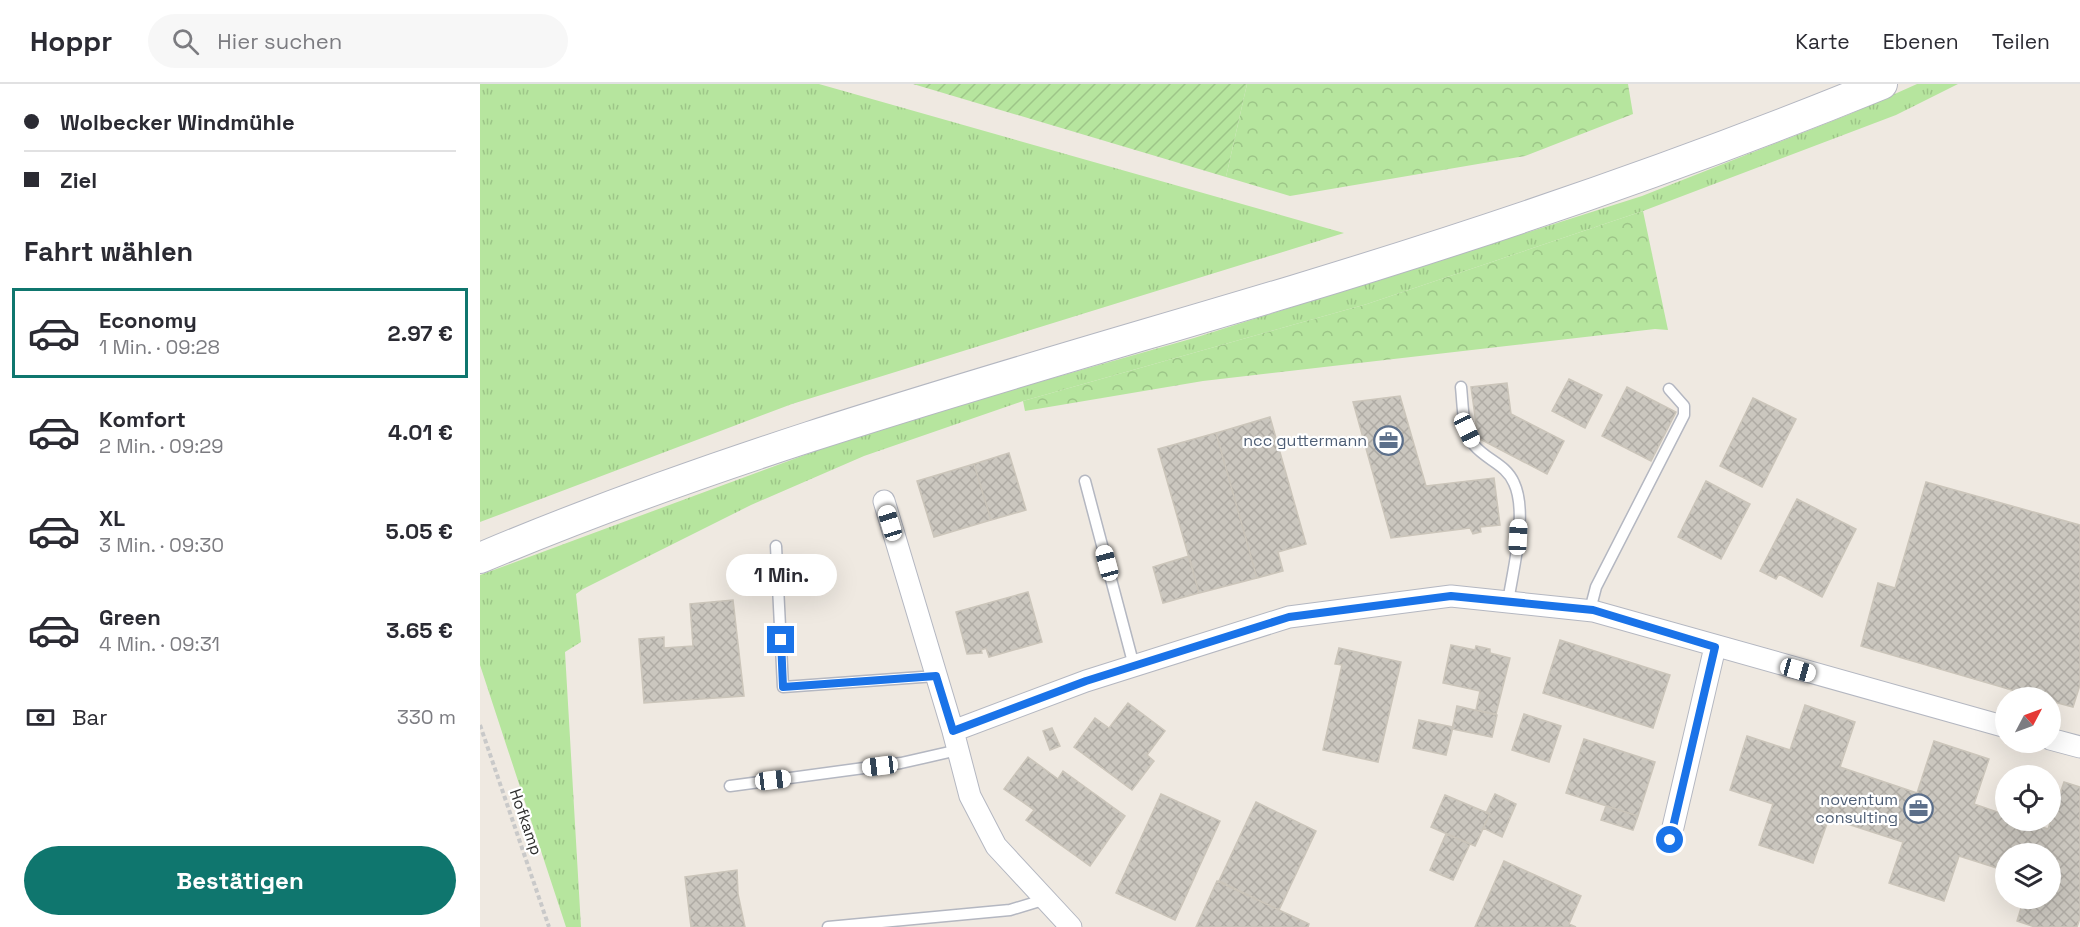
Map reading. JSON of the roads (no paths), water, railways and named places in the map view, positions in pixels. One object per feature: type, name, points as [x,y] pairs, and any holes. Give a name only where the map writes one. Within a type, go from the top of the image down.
[{"type":"main road","points":[[480,558],[736,460],[1015,372],[1293,291],[1620,186],[1743,141],[1882,84]]},
{"type":"street","points":[[884,501],[970,796],[996,846],[1043,900],[1071,927]]},
{"type":"street","points":[[955,741],[1134,666],[1289,617],[1451,596],[1590,610],[1995,724]]},
{"type":"street","points":[[1670,840],[1715,647]]},
{"type":"street","points":[[2061,742],[2080,747]]},
{"type":"lane","points":[[1461,387],[1467,430],[1474,445],[1504,468],[1514,482],[1520,502],[1518,537],[1508,602]]},
{"type":"lane","points":[[1590,610],[1596,587],[1684,414],[1684,406],[1669,389]]},
{"type":"lane","points":[[1085,481],[1134,666]]},
{"type":"lane","points":[[776,546],[783,687],[936,676]]},
{"type":"lane","points":[[730,786],[901,763],[955,741]]},
{"type":"lane","points":[[828,927],[1010,909],[1043,900]]},
{"type":"place","name":"ncc guttermann","points":[[1388,440]]},
{"type":"place","name":"noventum consulting","points":[[1919,808]]}]
